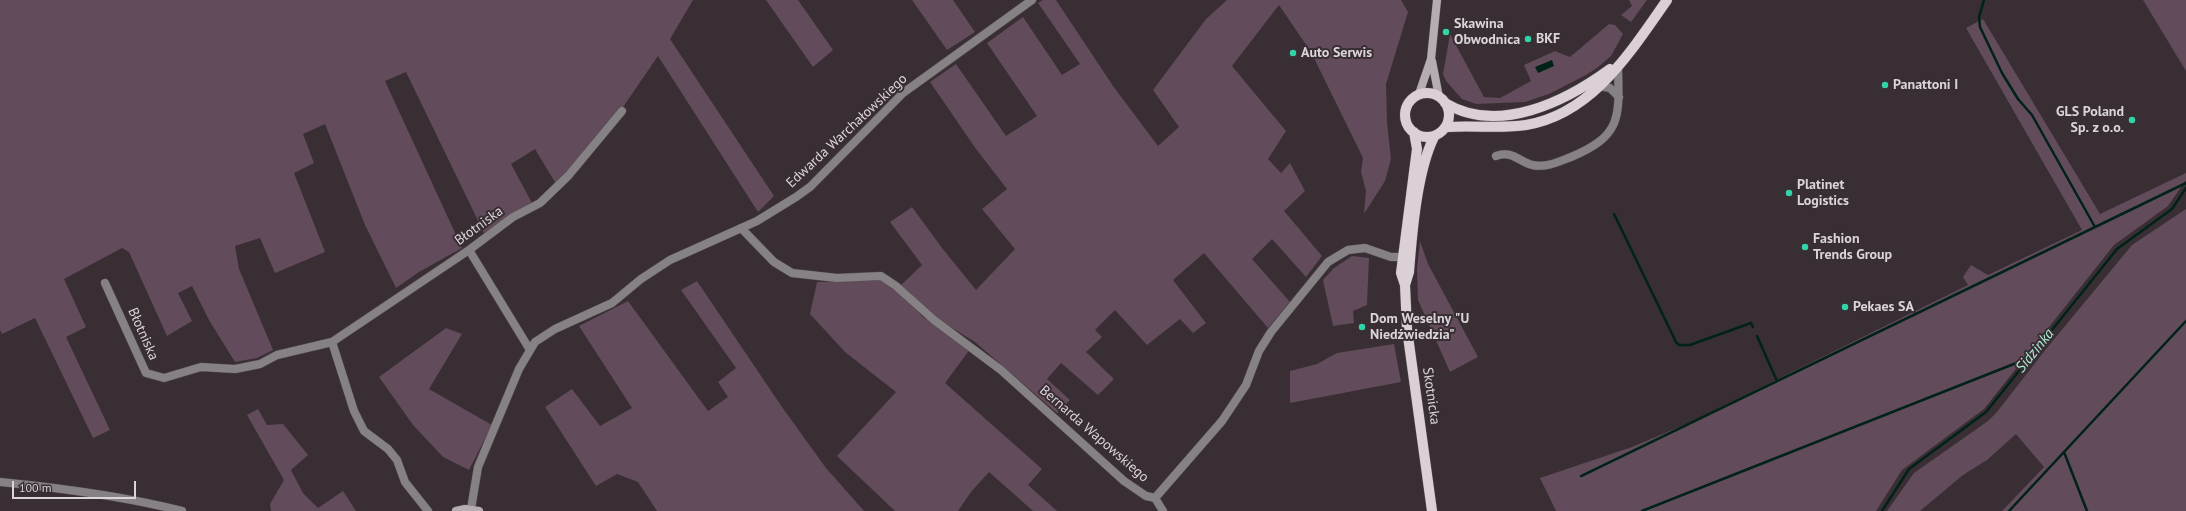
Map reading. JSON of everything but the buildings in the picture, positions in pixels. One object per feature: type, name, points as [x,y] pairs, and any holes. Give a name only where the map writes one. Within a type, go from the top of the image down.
[{"type":"main road","points":[[1419,94],[1431,59],[1437,0]]},
{"type":"main road","points":[[1619,63],[1572,94],[1541,108],[1522,113],[1489,115],[1465,112],[1429,93],[1419,94],[1411,99],[1405,110],[1407,122],[1414,132],[1423,136],[1434,137],[1447,127],[1511,126],[1544,120],[1578,105],[1599,86],[1619,63],[1667,0]]},
{"type":"main road","points":[[1431,59],[1442,100],[1449,112],[1447,127]]},
{"type":"main road","name":"Skotnicka","points":[[1414,132],[1417,149],[1410,198],[1406,257],[1409,272],[1405,285],[1407,329],[1432,511]]},
{"type":"main road","name":"Skotnicka","points":[[1406,257],[1428,148],[1434,137]]},
{"type":"main road","points":[[456,511],[475,510]]},
{"type":"street","name":"Edwarda Warchałowskiego","points":[[475,510],[478,467],[519,369],[535,342],[555,329],[612,303],[641,279],[670,260],[741,228],[774,211],[805,190],[903,93],[1032,0]]},
{"type":"street","points":[[1496,156],[1503,153],[1513,155],[1533,165],[1548,166],[1594,147],[1608,134],[1617,118],[1619,63]]},
{"type":"street","points":[[1599,86],[1610,88],[1619,96]]},
{"type":"street","name":"Błotniska","points":[[105,283],[146,373],[164,378],[201,367],[235,369],[260,364],[277,355],[332,342],[469,250],[513,217],[540,202],[554,190],[622,111]]},
{"type":"street","name":"Bernarda Wapowskiego","points":[[741,228],[774,262],[792,273],[837,278],[881,276],[896,286],[934,320],[1001,370],[1124,481],[1146,496],[1155,498],[1222,422],[1246,385],[1259,351],[1271,332],[1328,262],[1348,250],[1365,248],[1390,257],[1406,257]]},
{"type":"street","points":[[469,250],[530,350]]},
{"type":"street","points":[[332,342],[354,411],[364,431],[388,449],[397,460],[405,482],[428,511]]},
{"type":"street","points":[[0,482],[142,500],[182,511]]},
{"type":"street","points":[[1155,498],[1164,511]]},
{"type":"shaded area","points":[[0,0],[693,0],[670,39],[774,196],[758,212],[658,56],[621,110],[556,184],[535,149],[511,164],[532,203],[484,233],[406,72],[385,81],[462,248],[419,272],[396,288],[365,225],[325,124],[303,134],[314,163],[294,173],[325,252],[275,273],[260,238],[235,246],[239,269],[273,350],[257,358],[235,362],[209,320],[192,286],[178,293],[192,321],[167,336],[129,252],[122,248],[64,279],[86,327],[66,337],[110,430],[93,438],[35,318],[2,334],[0,330]]},
{"type":"shaded area","points":[[766,0],[798,0],[833,50],[813,67]]},
{"type":"shaded area","points":[[912,0],[953,0],[975,32],[947,50]]},
{"type":"shaded area","points":[[1043,0],[1056,0],[1113,86],[1158,146],[1179,127],[1153,90],[1206,19],[1227,0],[1401,0],[1408,12],[1386,84],[1387,122],[1391,159],[1385,181],[1364,214],[1366,191],[1361,172],[1363,158],[1311,52],[1279,5],[1232,66],[1286,131],[1268,159],[1281,173],[1290,163],[1305,191],[1284,211],[1322,256],[1306,277],[1272,239],[1252,259],[1290,302],[1268,328],[1204,253],[1173,280],[1206,323],[1193,333],[1180,319],[1147,345],[1115,310],[1095,330],[1102,337],[1086,352],[1114,379],[1098,395],[1061,363],[1047,379],[1070,400],[1057,413],[975,342],[936,318],[901,285],[922,265],[890,222],[912,207],[942,248],[976,290],[1015,249],[982,209],[1007,189],[976,149],[930,82],[956,64],[1006,136],[1037,116],[987,43],[1023,17],[1062,75],[1080,64],[1038,3]]},
{"type":"shaded area","points":[[1629,0],[1647,0],[1631,22],[1621,15],[1632,6]]},
{"type":"shaded area","points":[[2143,0],[2186,0],[2186,71]]},
{"type":"shaded area","points":[[1983,19],[2100,214],[2186,173],[2186,180],[2168,206],[2114,245],[1984,409],[1902,470],[1876,511],[1556,511],[1540,478],[1632,447],[1691,422],[1968,285],[1963,277],[1971,265],[1988,275],[2082,230],[1966,28]]},
{"type":"shaded area","points":[[1609,24],[1615,25],[1623,34],[1611,56],[1586,75],[1549,94],[1525,102],[1476,104],[1462,99],[1446,81],[1443,74],[1450,34],[1484,97],[1500,98],[1531,81],[1524,65],[1555,51],[1570,57]]},
{"type":"shaded area","points":[[1552,60],[1554,66],[1538,73],[1535,67]]},
{"type":"shaded area","points":[[2186,209],[2186,511],[2002,511],[2044,467],[2016,434],[1987,460],[1963,475],[1920,511],[1887,511],[1914,473],[1988,421],[1997,412],[2046,349],[2132,245]]},
{"type":"shaded area","points":[[1420,241],[1428,264],[1478,357],[1450,372],[1418,300],[1417,269]]},
{"type":"shaded area","points":[[1352,256],[1369,258],[1367,305],[1353,311],[1354,323],[1333,326],[1323,280],[1334,268]]},
{"type":"shaded area","points":[[882,280],[896,289],[923,317],[971,348],[945,383],[1042,469],[1028,485],[1057,511],[1033,511],[989,472],[971,492],[958,511],[895,511],[837,456],[896,392],[845,352],[810,314],[817,282]]},
{"type":"shaded area","points":[[697,281],[782,407],[826,468],[864,511],[657,511],[638,482],[617,474],[596,486],[545,407],[572,389],[600,426],[632,408],[579,326],[628,301],[708,411],[728,397],[718,382],[736,368],[681,290]]},
{"type":"shaded area","points":[[446,328],[462,334],[429,389],[492,425],[469,470],[443,457],[413,425],[379,377]]},
{"type":"shaded area","points":[[1394,344],[1401,382],[1290,403],[1290,371],[1317,364],[1337,353]]},
{"type":"shaded area","points":[[258,409],[267,425],[283,424],[308,455],[291,470],[303,493],[318,508],[343,491],[356,511],[271,511],[270,504],[284,480],[247,415]]},
{"type":"waterway","points":[[1984,0],[1979,17],[1980,27],[2002,73],[2018,99],[2032,115],[2095,227]]},
{"type":"waterway","points":[[1581,476],[2186,183]]},
{"type":"waterway","name":"Sidzinka","points":[[1882,511],[1909,469],[1986,412],[2117,249],[2172,209],[2186,188]]},
{"type":"waterway","points":[[1614,214],[1676,342],[1679,345],[1690,345],[1751,323],[1753,327]]},
{"type":"waterway","points":[[2009,511],[2186,321]]},
{"type":"waterway","points":[[1757,336],[1777,381]]},
{"type":"waterway","points":[[1642,511],[2029,358]]},
{"type":"waterway","points":[[2064,452],[2087,511]]},
{"type":"place","name":"Skawina Obwodnica","points":[[1446,32]]},
{"type":"place","name":"BKF","points":[[1528,39]]},
{"type":"place","name":"Auto Serwis","points":[[1293,53]]},
{"type":"place","name":"Panattoni I","points":[[1885,85]]},
{"type":"place","name":"GLS Poland Sp. z o.o.","points":[[2132,120]]},
{"type":"place","name":"Platinet Logistics","points":[[1789,193]]},
{"type":"place","name":"Fashion Trends Group","points":[[1805,247]]},
{"type":"place","name":"Pekaes SA","points":[[1845,307]]},
{"type":"place","name":"Dom Weselny \"U Niedźwiedzia\"","points":[[1362,327]]}]
